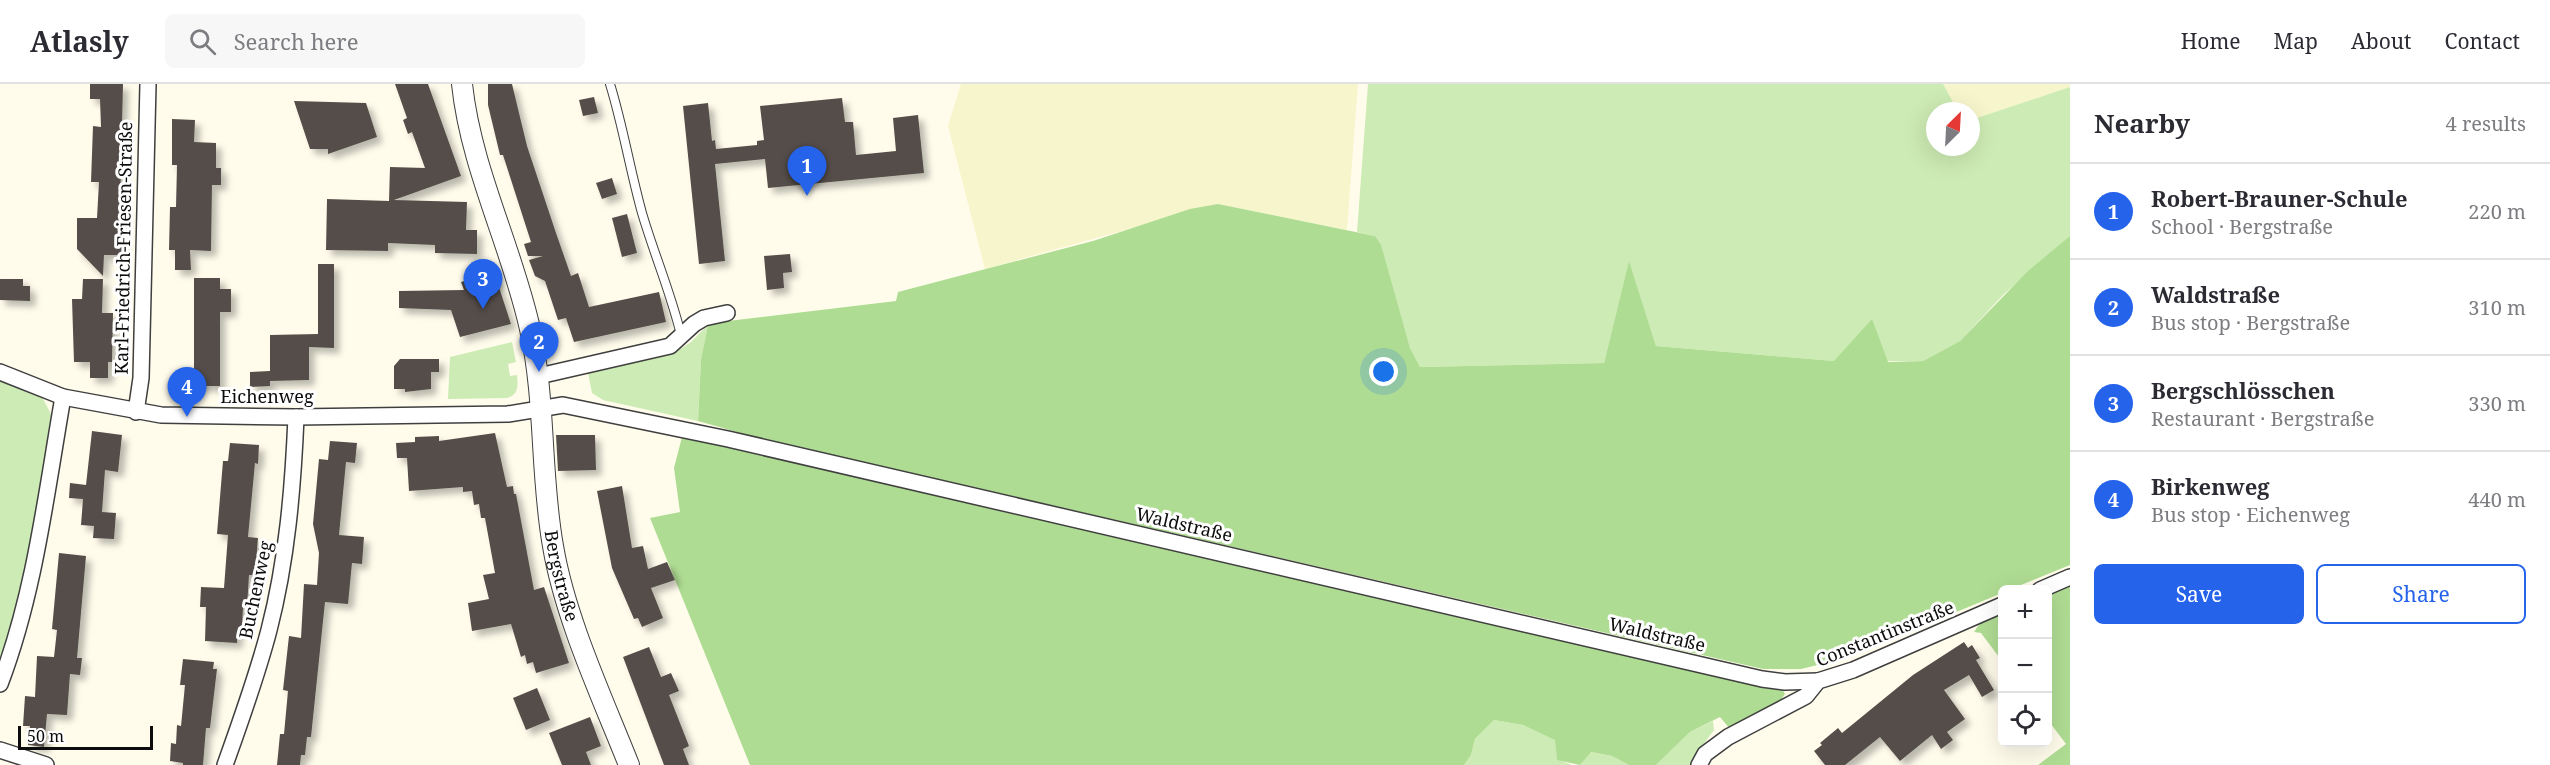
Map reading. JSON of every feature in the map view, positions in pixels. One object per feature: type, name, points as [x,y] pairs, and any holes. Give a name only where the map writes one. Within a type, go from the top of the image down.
[{"type":"street","name":"Karl-Friedrich-Friesen-Straße","points":[[136,412],[141,378],[148,84]]},
{"type":"street","name":"Bergstraße","points":[[462,84],[471,137],[516,276],[539,376],[546,502],[553,549],[584,650],[629,765]]},
{"type":"street","points":[[539,376],[670,346],[704,318],[728,313]]},
{"type":"street","name":"Eichenweg","points":[[0,372],[63,397],[136,412],[186,417],[508,414],[541,407]]},
{"type":"street","points":[[0,684],[21,623],[31,582],[63,397]]},
{"type":"street","name":"Waldstraße","points":[[541,407],[563,405],[728,439],[1762,680],[1818,681]]},
{"type":"street","name":"Buchenweg","points":[[225,765],[269,631],[280,579],[290,512],[296,417]]},
{"type":"street","points":[[2052,585],[2070,577]]},
{"type":"street","name":"Constantinstraße","points":[[1699,765],[1705,754],[1728,737],[1806,696],[1818,681],[1853,670],[1998,607]]},
{"type":"street","points":[[0,750],[46,765]]},
{"type":"lane","points":[[610,84],[642,210],[658,266],[671,294],[681,335]]},
{"type":"green space","points":[[961,84],[1358,84],[1347,230],[1218,204],[985,269],[948,126]]},
{"type":"green space","points":[[1368,84],[1943,84],[1953,102],[1926,102],[1926,156],[1980,156],[1980,117],[2070,87],[2070,236],[2003,295],[1960,341],[1923,361],[1834,361],[1656,346],[1629,262],[1604,363],[1420,367],[1410,348],[1375,236],[1357,232]]},
{"type":"green space","points":[[1943,84],[2070,84],[2070,87],[1980,117],[1980,102],[1953,102]]},
{"type":"green space","points":[[1218,204],[1375,236],[1381,245],[1410,348],[1420,367],[1604,363],[1629,261],[1656,346],[1834,361],[1872,319],[1888,362],[1923,361],[1960,341],[2028,271],[2070,236],[2070,565],[2021,585],[1998,585],[1998,595],[1846,658],[1801,669],[1763,669],[755,437],[698,421],[701,359],[708,325],[711,323],[896,301],[898,292],[1093,241],[1190,209]]},
{"type":"green space","points":[[708,325],[701,359],[698,421],[603,400],[592,393],[588,373],[675,353],[691,342]]},
{"type":"green space","points":[[512,342],[516,362],[508,364],[510,376],[517,375],[514,394],[507,398],[448,399],[450,357]]},
{"type":"green space","points":[[0,380],[42,397],[51,414],[30,541],[0,666]]},
{"type":"green space","points":[[682,437],[1721,678],[1782,689],[1785,694],[1777,705],[1730,729],[1720,717],[1690,732],[1656,765],[1629,765],[1612,756],[1591,752],[1580,765],[1557,760],[1555,740],[1523,725],[1494,720],[1475,739],[1471,755],[1464,765],[750,765],[650,518],[680,512],[674,468]]},
{"type":"green space","points":[[2070,585],[2070,765],[2038,765],[2066,744],[2052,725],[2052,593]]},
{"type":"green space","points":[[1998,616],[1998,656],[1981,633],[1974,632],[1980,623]]},
{"type":"green space","points":[[1494,720],[1523,725],[1556,740],[1557,759],[1572,765],[1464,765],[1471,755],[1475,739]]},
{"type":"green space","points":[[1713,721],[1714,730],[1700,749],[1693,765],[1656,765],[1690,732]]},
{"type":"green space","points":[[1590,752],[1612,756],[1629,765],[1580,765]]},
{"type":"building","points":[[90,84],[123,84],[120,207],[124,207],[123,255],[104,255],[103,276],[77,249],[77,218],[97,218],[99,182],[91,182],[93,126],[101,127],[100,99],[90,99]]},
{"type":"building","points":[[395,84],[428,84],[461,176],[394,200],[467,202],[466,230],[477,230],[477,254],[435,253],[435,245],[388,243],[388,251],[326,250],[327,199],[389,201],[390,167],[425,168],[412,132],[408,134],[403,120],[407,118]]},
{"type":"building","points":[[488,84],[512,84],[527,146],[556,233],[571,276],[578,273],[589,307],[659,292],[666,322],[574,342],[566,318],[558,320],[545,281],[535,276],[529,260],[543,256],[528,256],[524,244],[531,242],[503,155],[500,155],[488,105]]},
{"type":"building","points":[[594,97],[598,113],[583,116],[579,100]]},
{"type":"building","points":[[842,98],[845,122],[853,122],[856,155],[896,151],[893,118],[918,115],[924,173],[768,188],[765,159],[715,164],[725,261],[699,264],[683,106],[708,103],[712,141],[715,140],[716,149],[757,145],[757,141],[764,140],[760,106]]},
{"type":"building","points":[[294,101],[366,103],[377,137],[328,154],[328,149],[310,149]]},
{"type":"building","points":[[172,119],[195,120],[194,142],[216,143],[216,168],[221,168],[221,185],[212,185],[211,251],[190,250],[191,270],[175,270],[175,250],[169,250],[170,207],[176,207],[177,165],[172,165]]},
{"type":"building","points":[[612,178],[617,194],[602,199],[596,183]]},
{"type":"building","points":[[627,214],[637,253],[622,257],[612,218]]},
{"type":"building","points":[[790,254],[792,272],[783,273],[784,288],[767,290],[764,256]]},
{"type":"building","points":[[318,264],[334,264],[334,348],[309,347],[309,380],[270,381],[270,335],[318,334]]},
{"type":"building","points":[[494,272],[511,324],[460,337],[451,310],[399,308],[399,291],[464,290],[461,282]]},
{"type":"building","points":[[194,278],[220,278],[220,289],[231,289],[231,312],[220,312],[220,386],[194,386]]},
{"type":"building","points":[[0,279],[23,279],[23,286],[30,286],[30,301],[0,300]]},
{"type":"building","points":[[83,279],[103,279],[102,313],[113,313],[112,362],[108,362],[108,378],[90,378],[90,362],[74,362],[72,299],[82,299]]},
{"type":"building","points":[[400,359],[439,359],[439,372],[431,372],[431,389],[405,392],[405,389],[394,389],[394,366]]},
{"type":"building","points":[[270,371],[270,386],[250,387],[250,372]]},
{"type":"building","points":[[92,431],[122,435],[118,472],[105,470],[102,512],[116,513],[114,539],[93,538],[94,526],[81,525],[83,499],[69,498],[70,483],[86,485]]},
{"type":"building","points":[[495,433],[507,487],[513,486],[514,494],[516,494],[534,590],[544,587],[569,663],[536,673],[533,662],[527,664],[525,655],[521,657],[511,624],[472,631],[468,603],[489,599],[483,575],[495,573],[485,518],[481,518],[479,504],[474,505],[472,491],[463,492],[463,487],[409,491],[407,458],[397,458],[396,443],[415,442],[415,437],[439,436],[439,441]]},
{"type":"building","points":[[556,435],[595,435],[596,470],[558,471]]},
{"type":"building","points":[[330,441],[357,443],[355,463],[346,462],[339,535],[364,537],[362,564],[352,563],[348,604],[325,602],[311,737],[307,737],[305,755],[301,755],[300,765],[277,765],[280,734],[284,734],[288,691],[283,690],[289,636],[301,638],[304,584],[317,585],[319,553],[313,524],[319,459],[328,460]]},
{"type":"building","points":[[230,443],[259,445],[258,464],[255,463],[248,537],[258,538],[255,575],[249,575],[247,608],[243,607],[242,627],[238,627],[237,643],[205,641],[206,607],[200,607],[201,587],[224,588],[228,535],[217,534],[223,461],[228,461]]},
{"type":"building","points":[[622,486],[632,548],[643,546],[648,569],[667,562],[675,580],[651,588],[663,618],[642,627],[638,618],[634,619],[612,568],[597,491]]},
{"type":"building","points":[[59,553],[86,556],[77,658],[82,658],[80,675],[70,674],[67,715],[47,714],[44,747],[28,745],[30,726],[23,726],[25,696],[35,697],[37,656],[54,657],[57,630],[52,629]]},
{"type":"building","points":[[1964,642],[1968,648],[1972,645],[1980,658],[1976,660],[1994,690],[1982,697],[1969,675],[1944,690],[1965,719],[1947,732],[1953,740],[1941,749],[1932,735],[1900,761],[1880,737],[1845,765],[1825,765],[1814,751],[1822,745],[1820,743],[1838,728],[1842,733],[1913,675]]},
{"type":"building","points":[[649,647],[661,677],[671,673],[679,691],[669,695],[689,746],[683,749],[689,765],[664,765],[623,657]]},
{"type":"building","points":[[183,659],[214,662],[213,669],[217,669],[210,728],[206,728],[203,765],[183,765],[183,763],[170,761],[171,743],[176,744],[177,725],[181,726],[185,685],[180,685]]},
{"type":"building","points":[[537,688],[550,720],[526,730],[513,698]]},
{"type":"building","points":[[590,717],[601,746],[586,752],[591,765],[562,765],[549,733]]},
{"type":"place","name":"Robert-Brauner-Schule","points":[[807,196]]},
{"type":"place","name":"Bergschlösschen","points":[[483,309]]},
{"type":"place","name":"Waldstraße","points":[[539,372]]},
{"type":"place","name":"Birkenweg","points":[[187,417]]}]
